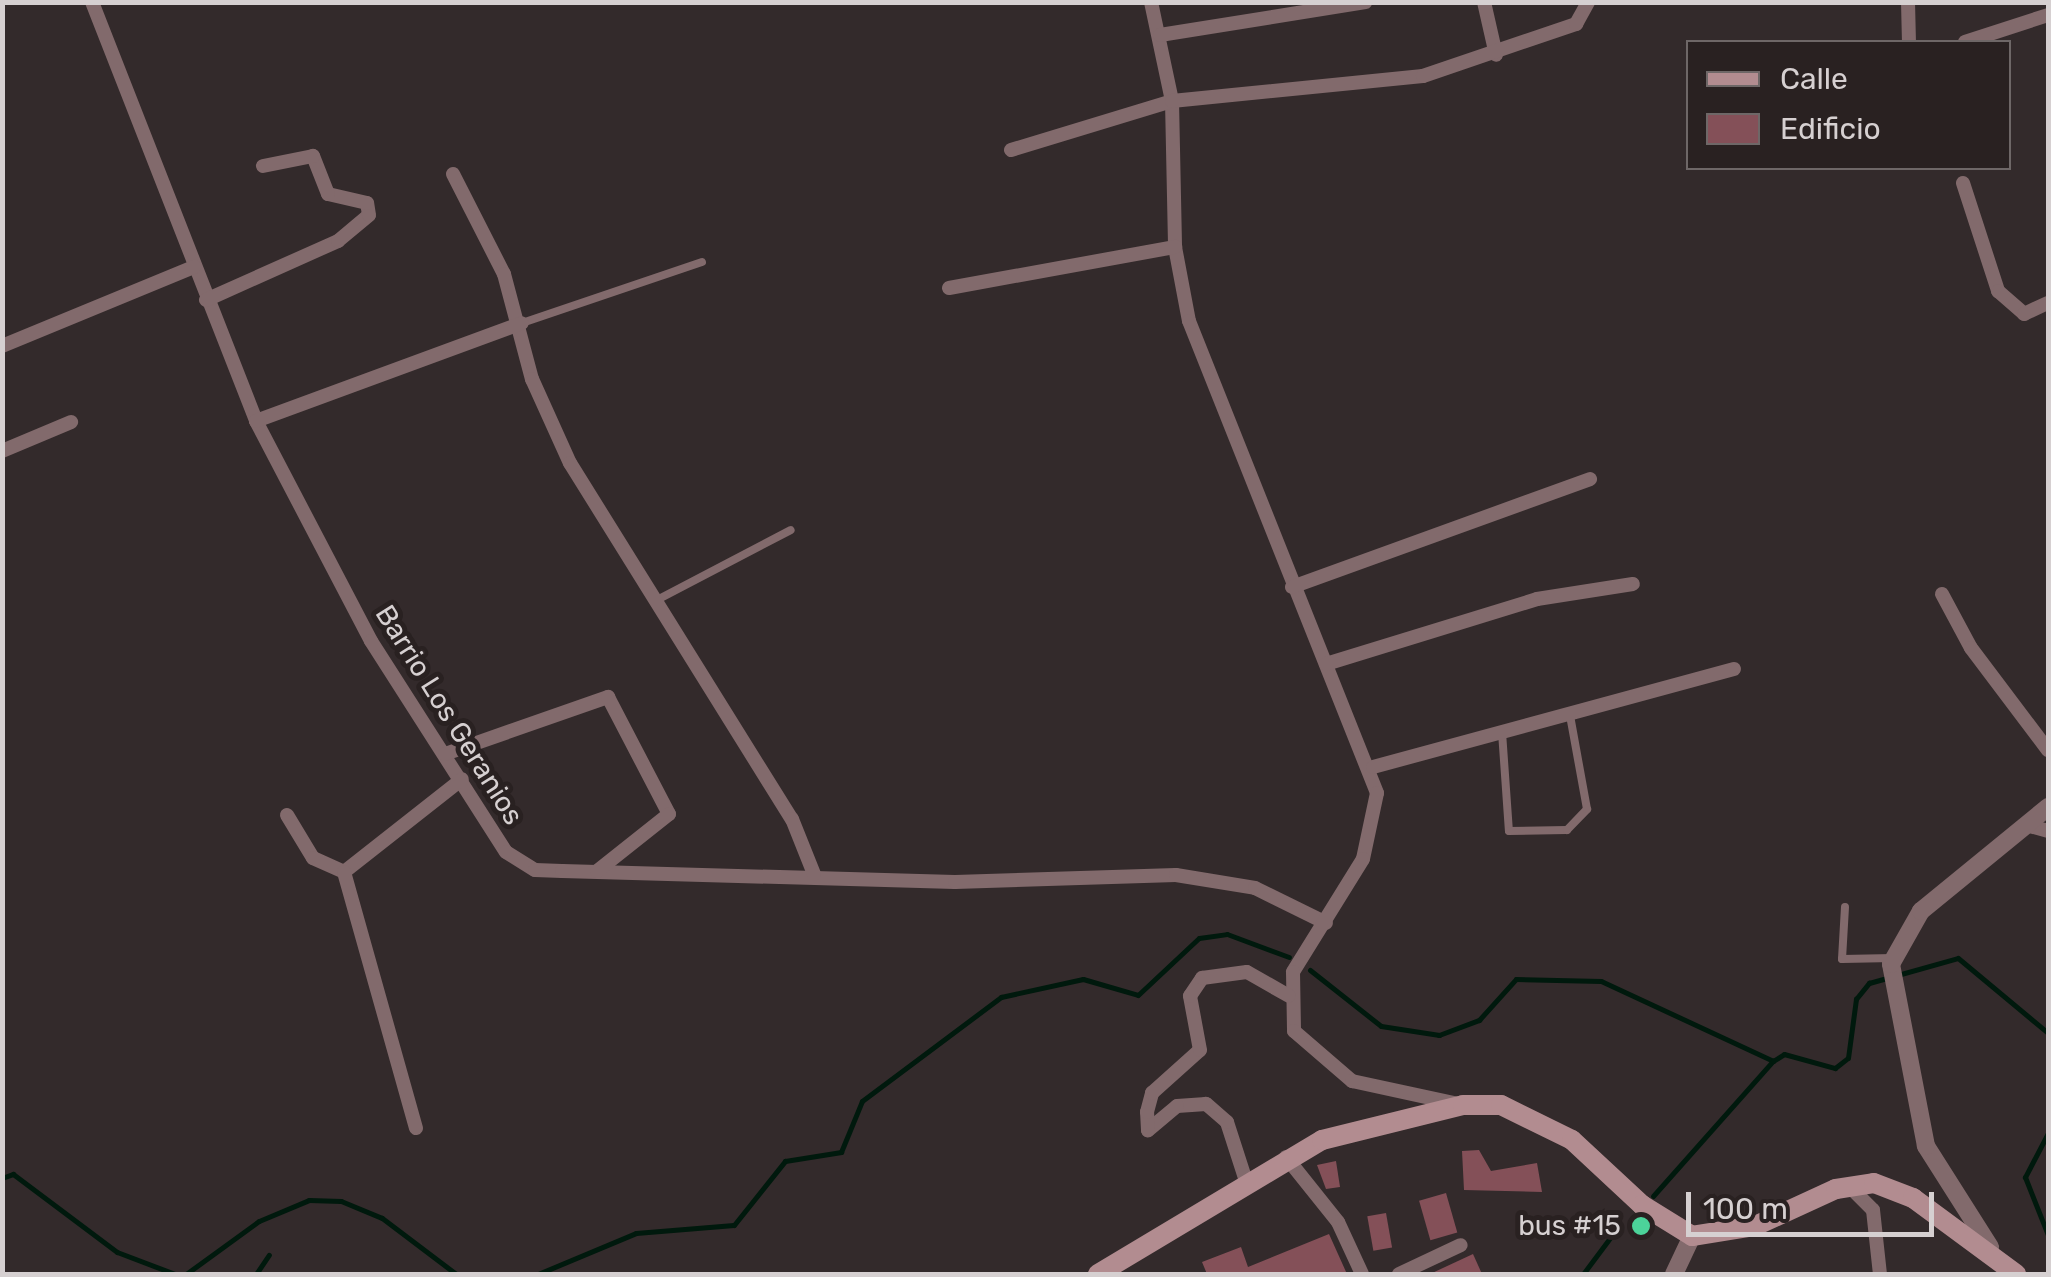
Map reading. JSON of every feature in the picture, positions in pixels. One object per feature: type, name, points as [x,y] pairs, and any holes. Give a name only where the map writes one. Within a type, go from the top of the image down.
[{"type":"main road","points":[[1098,1274],[1286,1157],[1344,1132],[1463,1105],[1501,1104],[1538,1119],[1692,1236],[1755,1226],[1848,1185],[1902,1193],[1990,1247],[2016,1274]]},
{"type":"street","name":"Barrio Los Geranios","points":[[92,2],[256,422],[370,641],[523,864],[596,871],[814,874],[955,882],[1176,875],[1255,888],[1326,924]]},
{"type":"street","points":[[1151,2],[1172,101],[1175,247],[1234,450],[1373,767],[1371,838],[1326,924],[1302,952],[1289,996],[1302,1046],[1333,1072],[1463,1105]]},
{"type":"street","points":[[1160,35],[1365,2]]},
{"type":"street","points":[[1484,2],[1496,55]]},
{"type":"street","points":[[1011,150],[1172,101],[1423,76],[1496,55],[1576,24],[1588,2]]},
{"type":"street","points":[[1908,2],[1909,40]]},
{"type":"street","points":[[1971,40],[2048,15]]},
{"type":"street","points":[[206,300],[338,241],[369,216],[367,203],[328,194],[312,156],[263,166]]},
{"type":"street","points":[[453,174],[522,323],[532,379],[570,463],[792,818],[814,874]]},
{"type":"street","points":[[1963,183],[1998,292],[2024,314],[2048,304]]},
{"type":"street","points":[[948,288],[1175,247]]},
{"type":"street","points":[[2,346],[194,267]]},
{"type":"street","points":[[256,422],[522,323]]},
{"type":"street","points":[[2,451],[71,422]]},
{"type":"street","points":[[1292,587],[1590,479]]},
{"type":"street","points":[[1326,664],[1537,600],[1633,584]]},
{"type":"street","points":[[1942,594],[1970,648],[2048,750]]},
{"type":"street","points":[[1373,767],[1734,669]]},
{"type":"street","points":[[445,754],[608,697],[670,814],[596,871]]},
{"type":"street","points":[[344,872],[462,779]]},
{"type":"street","points":[[1990,1247],[1926,1146],[1896,1000],[1892,961],[1921,911],[2048,807]]},
{"type":"street","points":[[286,816],[313,858],[344,872],[416,1128]]},
{"type":"street","points":[[2026,825],[2048,831]]},
{"type":"street","points":[[1246,1181],[1228,1122],[1206,1104],[1177,1106],[1148,1130],[1147,1112],[1152,1094],[1200,1050],[1190,996],[1202,978],[1248,972],[1289,996]]},
{"type":"street","points":[[1286,1157],[1338,1222],[1362,1274]]},
{"type":"street","points":[[1848,1185],[1873,1210],[1880,1274]]},
{"type":"street","points":[[1674,1274],[1692,1236]]},
{"type":"street","points":[[1399,1274],[1460,1245]]},
{"type":"lane","points":[[522,323],[702,262]]},
{"type":"lane","points":[[655,600],[792,530]]},
{"type":"lane","points":[[1502,732],[1508,831],[1567,830],[1587,809],[1570,715]]},
{"type":"lane","points":[[1845,907],[1842,959],[1892,961]]},
{"type":"building","points":[[1479,1150],[1491,1171],[1537,1163],[1542,1192],[1464,1190],[1462,1151]]},
{"type":"building","points":[[1336,1161],[1340,1187],[1326,1189],[1317,1165]]},
{"type":"building","points":[[1446,1193],[1457,1232],[1430,1240],[1419,1201]]},
{"type":"building","points":[[1386,1213],[1392,1247],[1373,1251],[1367,1216]]},
{"type":"building","points":[[1329,1234],[1347,1274],[1207,1274],[1202,1262],[1241,1247],[1248,1267]]},
{"type":"building","points":[[1473,1254],[1482,1274],[1430,1274]]},
{"type":"waterway","points":[[538,1274],[636,1233],[734,1225],[785,1161],[841,1152],[862,1101],[1001,997],[1083,979],[1138,995],[1199,938],[1227,934],[1289,957]]},
{"type":"waterway","points":[[1653,1196],[1773,1061],[1784,1054],[1835,1068],[1848,1058],[1856,999],[1869,983],[1958,958],[2048,1033]]},
{"type":"waterway","points":[[1310,970],[1381,1026],[1439,1035],[1479,1020],[1516,979],[1601,981],[1773,1061]]},
{"type":"waterway","points":[[2048,1133],[2025,1177],[2048,1235]]},
{"type":"waterway","points":[[2,1178],[13,1174],[117,1252],[175,1274]]},
{"type":"waterway","points":[[186,1274],[259,1221],[309,1200],[341,1201],[382,1218],[456,1274]]},
{"type":"waterway","points":[[1583,1274],[1618,1227]]},
{"type":"waterway","points":[[256,1274],[269,1255]]},
{"type":"place","name":"bus #15","points":[[1641,1226]]}]
